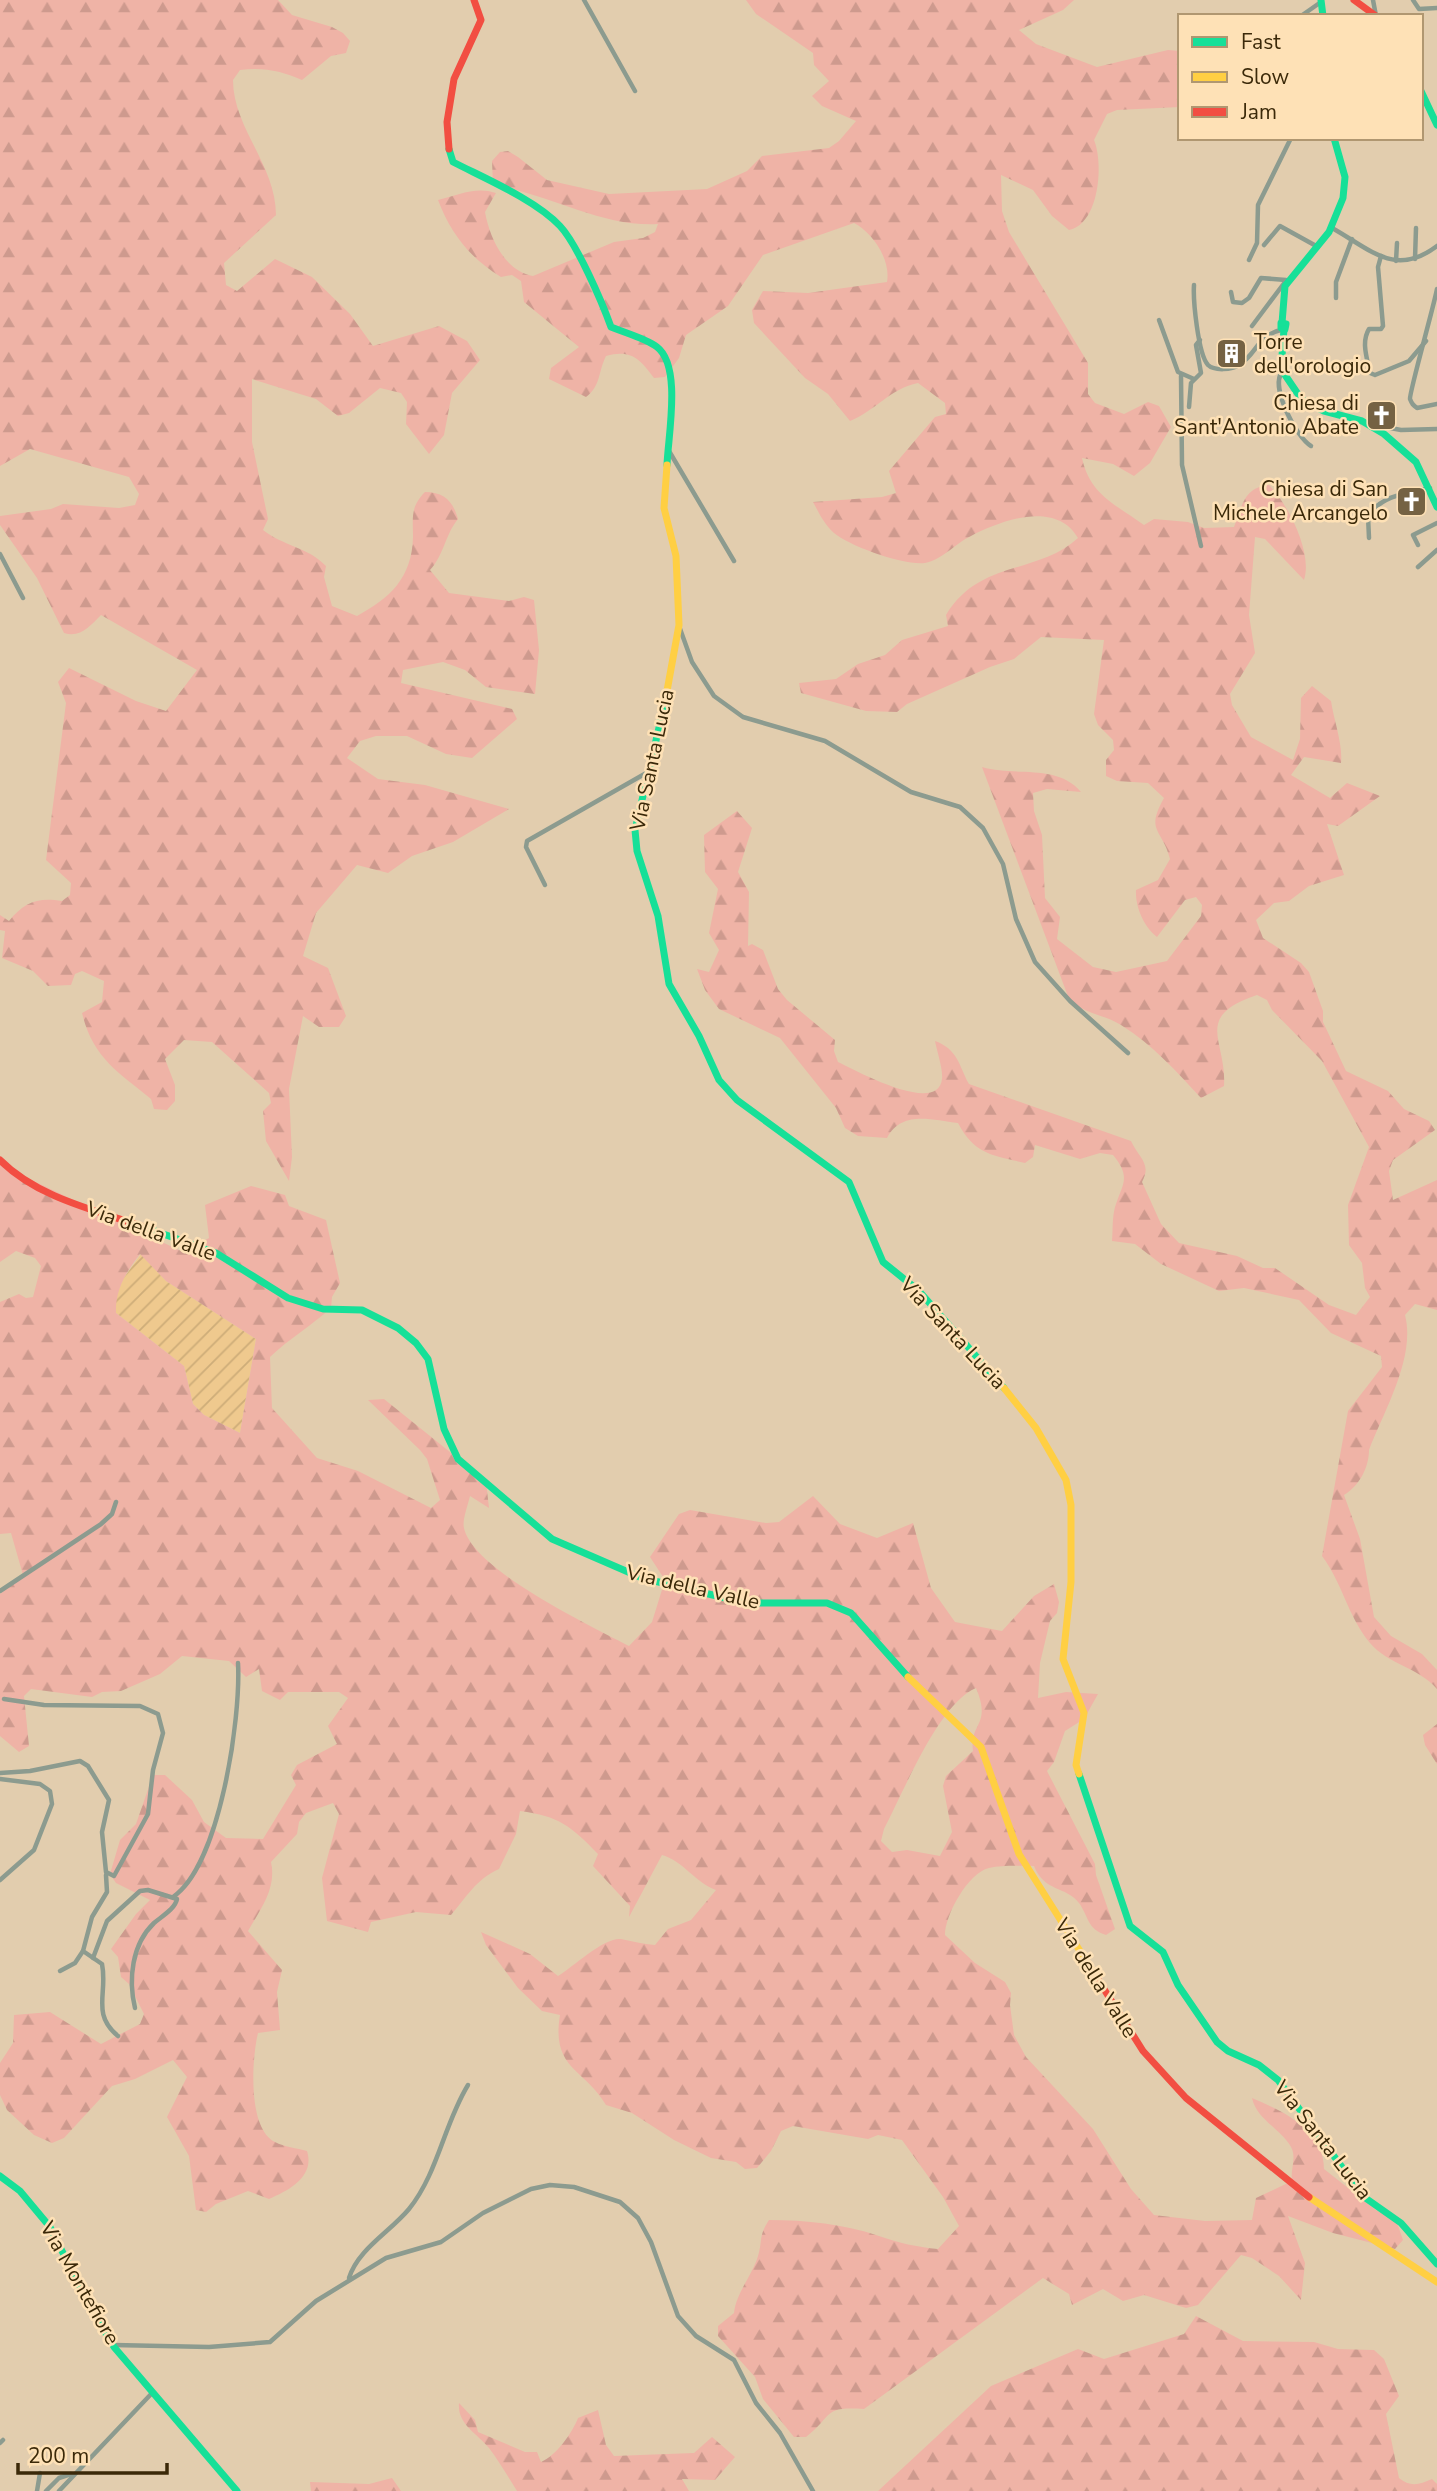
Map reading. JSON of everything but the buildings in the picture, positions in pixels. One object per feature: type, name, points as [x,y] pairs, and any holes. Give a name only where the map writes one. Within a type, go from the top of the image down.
[{"type":"street","name":"Via Santa Lucia","points":[[474,0],[481,13],[481,23],[460,61],[448,117],[453,160],[460,168],[518,196],[556,223],[569,239],[580,265],[600,298],[611,327],[645,341],[663,353],[673,379],[664,508],[677,556],[679,625],[649,771],[636,818],[637,851],[658,916],[669,984],[699,1036],[719,1080],[737,1100],[849,1182],[859,1200],[883,1262],[919,1291],[987,1367],[1033,1424],[1065,1476],[1070,1499],[1071,1535],[1070,1598],[1063,1659],[1084,1713],[1076,1765],[1130,1926],[1163,1952],[1180,1988],[1218,2043],[1263,2068],[1278,2080],[1364,2197],[1401,2223],[1437,2264]]},
{"type":"street","points":[[584,0],[635,91]]},
{"type":"street","points":[[1353,0],[1373,14]]},
{"type":"street","points":[[1413,0],[1419,9],[1437,8]]},
{"type":"street","points":[[1304,14],[1321,1]]},
{"type":"street","points":[[1423,95],[1437,125]]},
{"type":"street","points":[[1249,260],[1257,243],[1258,205],[1290,140]]},
{"type":"street","points":[[1252,326],[1332,228],[1345,186],[1334,140]]},
{"type":"street","points":[[1264,245],[1280,226],[1318,247]]},
{"type":"street","points":[[1332,228],[1381,256],[1396,261],[1415,259],[1437,246]]},
{"type":"street","points":[[1415,259],[1416,228]]},
{"type":"street","points":[[1336,298],[1336,282],[1352,239]]},
{"type":"street","points":[[1396,261],[1397,243]]},
{"type":"street","points":[[1381,256],[1378,267],[1383,326],[1381,329],[1367,331],[1365,347],[1370,373],[1376,375],[1409,361],[1426,341]]},
{"type":"street","points":[[1231,292],[1232,301],[1242,303],[1249,298],[1261,278],[1287,281]]},
{"type":"street","points":[[1287,281],[1283,292],[1280,354],[1282,372],[1302,400],[1368,424],[1398,429],[1436,427]]},
{"type":"street","points":[[1194,285],[1200,340],[1209,366],[1225,369],[1239,365],[1259,340],[1283,328]]},
{"type":"street","points":[[1437,289],[1410,399],[1419,408],[1437,404]]},
{"type":"street","points":[[1159,320],[1176,370],[1181,376],[1194,379]]},
{"type":"street","points":[[1189,407],[1190,384],[1200,373],[1196,347],[1200,340]]},
{"type":"street","points":[[1282,372],[1278,379],[1281,400],[1303,439],[1311,446]]},
{"type":"street","points":[[1181,376],[1182,465],[1201,547]]},
{"type":"street","points":[[1368,424],[1392,440],[1416,463],[1437,506]]},
{"type":"street","points":[[1392,440],[1398,429]]},
{"type":"street","points":[[669,451],[734,561]]},
{"type":"street","points":[[1369,538],[1368,516],[1380,503],[1393,496],[1430,488]]},
{"type":"street","points":[[1418,545],[1411,536],[1437,523]]},
{"type":"street","points":[[1418,567],[1437,550]]},
{"type":"street","points":[[0,554],[23,598]]},
{"type":"street","points":[[679,625],[692,662],[714,696],[743,718],[825,741],[911,792],[960,807],[983,828],[1003,864],[1014,912],[1035,962],[1070,1001],[1128,1053]]},
{"type":"street","points":[[545,885],[526,846],[527,841],[649,771]]},
{"type":"street","name":"Via della Valle","points":[[0,1160],[12,1173],[43,1191],[216,1253],[284,1297],[327,1310],[366,1311],[397,1328],[419,1345],[428,1359],[444,1429],[458,1459],[485,1485],[552,1539],[642,1578],[746,1603],[821,1603],[838,1606],[850,1613],[903,1673],[981,1747],[1019,1854],[1143,2051],[1182,2095],[1324,2209],[1437,2282]]},
{"type":"street","points":[[0,1591],[102,1524],[112,1514],[116,1502]]},
{"type":"street","points":[[173,1897],[192,1879],[215,1824],[235,1738],[239,1696],[238,1663]]},
{"type":"street","points":[[4,1699],[44,1704],[140,1706],[150,1709],[162,1719],[163,1733],[153,1770],[146,1819],[118,1873],[108,1876],[105,1867]]},
{"type":"street","points":[[0,1773],[30,1771],[78,1760],[87,1765],[109,1800],[102,1832],[107,1892],[92,1917],[83,1950],[75,1963],[60,1971]]},
{"type":"street","points":[[0,1779],[26,1780],[40,1784],[50,1791],[52,1804],[37,1847],[0,1880]]},
{"type":"street","points":[[93,1958],[107,1921],[140,1891],[149,1890],[173,1897],[177,1903],[152,1924],[138,1948],[132,1987],[135,2008]]},
{"type":"street","points":[[83,1950],[85,1955],[100,1962],[103,1972],[103,2018],[118,2036]]},
{"type":"street","points":[[348,2279],[363,2254],[419,2195],[468,2085]]},
{"type":"street","name":"Via Montefiore","points":[[0,2176],[23,2193],[37,2208],[71,2262],[94,2315],[114,2345],[202,2455],[237,2491]]},
{"type":"street","points":[[114,2345],[209,2347],[270,2342],[308,2306],[391,2255],[444,2240],[481,2215],[538,2186],[574,2187],[621,2202],[635,2215],[648,2234],[680,2319],[696,2336],[734,2360],[753,2399],[780,2433],[813,2491]]},
{"type":"street","points":[[62,2490],[72,2474],[153,2392]]},
{"type":"street","points":[[37,2491],[40,2473]]},
{"type":"street","points":[[46,2491],[60,2478],[72,2474]]},
{"type":"shaded area","points":[[141,1254],[166,1281],[256,1339],[240,1433],[204,1415],[193,1404],[184,1366],[116,1313],[115,1298],[123,1279]]},
{"type":"green space","points":[[0,0],[278,0],[292,15],[343,33],[350,41],[346,53],[331,56],[302,80],[279,72],[257,69],[240,70],[233,80],[240,114],[269,180],[276,215],[224,263],[226,285],[237,291],[275,259],[312,277],[350,314],[373,346],[439,326],[467,341],[480,360],[452,393],[444,435],[429,454],[406,424],[407,402],[401,393],[380,388],[349,413],[338,416],[316,399],[252,379],[252,442],[268,519],[263,530],[311,555],[326,566],[324,577],[332,606],[357,616],[380,602],[397,585],[404,575],[412,551],[415,508],[425,492],[432,492],[447,499],[458,519],[430,570],[449,593],[509,601],[524,597],[534,600],[539,650],[535,694],[486,687],[465,670],[443,662],[403,670],[401,683],[512,709],[517,719],[472,758],[446,754],[407,736],[376,736],[360,741],[347,758],[378,779],[425,785],[509,809],[453,842],[412,856],[388,873],[357,865],[316,913],[303,956],[328,968],[346,1016],[339,1027],[319,1027],[303,1016],[289,1089],[292,1157],[289,1181],[266,1141],[263,1111],[271,1103],[269,1093],[212,1042],[184,1040],[165,1059],[175,1085],[175,1101],[167,1110],[154,1109],[151,1099],[100,1053],[87,1028],[82,1013],[102,1002],[104,981],[82,971],[75,974],[71,985],[48,986],[33,971],[2,958],[5,931],[0,930],[0,915],[9,921],[20,909],[32,902],[62,901],[70,895],[71,883],[46,860],[66,703],[58,682],[69,668],[136,701],[166,711],[197,670],[101,615],[80,632],[64,633],[37,578],[0,525],[0,516],[51,509],[63,504],[119,508],[135,505],[139,494],[129,477],[30,449],[0,466]]},
{"type":"green space","points":[[746,0],[1074,0],[1063,10],[1019,30],[1036,44],[1097,67],[1168,50],[1178,51],[1178,107],[1117,110],[1107,114],[1094,140],[1099,163],[1097,192],[1087,217],[1079,225],[1069,230],[1052,216],[1033,190],[1001,175],[1002,211],[1009,232],[1088,363],[1088,394],[1095,403],[1124,414],[1148,402],[1159,406],[1171,427],[1150,463],[1134,476],[1113,464],[1082,458],[1097,490],[1144,525],[1154,519],[1188,522],[1204,528],[1234,527],[1249,494],[1254,489],[1269,485],[1284,504],[1302,543],[1306,569],[1304,580],[1265,539],[1255,537],[1249,615],[1255,653],[1230,694],[1232,705],[1251,737],[1293,760],[1300,739],[1301,698],[1312,686],[1331,701],[1340,740],[1341,763],[1304,757],[1291,775],[1330,798],[1347,783],[1380,796],[1338,826],[1327,824],[1344,875],[1309,886],[1289,901],[1274,903],[1256,920],[1263,938],[1301,963],[1309,972],[1323,1011],[1323,1022],[1346,1071],[1388,1091],[1404,1109],[1429,1121],[1435,1130],[1393,1160],[1389,1171],[1393,1200],[1437,1180],[1437,1310],[1415,1304],[1405,1315],[1406,1348],[1397,1384],[1369,1450],[1365,1470],[1359,1482],[1344,1495],[1360,1539],[1374,1617],[1391,1636],[1422,1654],[1437,1670],[1437,1689],[1370,1643],[1362,1633],[1322,1556],[1348,1411],[1382,1367],[1381,1356],[1331,1333],[1299,1300],[1244,1288],[1219,1291],[1161,1264],[1135,1244],[1112,1241],[1114,1211],[1124,1181],[1122,1170],[1113,1155],[1100,1153],[1080,1159],[1035,1145],[1033,1157],[1025,1163],[978,1148],[964,1134],[958,1123],[928,1119],[901,1123],[887,1138],[858,1136],[845,1128],[836,1108],[780,1038],[719,1009],[705,990],[697,969],[709,972],[719,950],[709,933],[718,889],[705,872],[704,835],[737,811],[752,828],[738,872],[749,892],[748,946],[752,944],[763,950],[778,989],[787,1000],[835,1040],[834,1051],[838,1062],[877,1081],[912,1092],[926,1093],[937,1089],[942,1079],[935,1041],[943,1044],[953,1053],[969,1084],[1131,1141],[1145,1166],[1142,1182],[1161,1224],[1179,1243],[1237,1256],[1263,1268],[1275,1268],[1329,1305],[1356,1315],[1370,1297],[1365,1288],[1362,1263],[1349,1245],[1348,1205],[1369,1147],[1322,1061],[1272,1010],[1267,1000],[1257,995],[1237,1003],[1225,1012],[1219,1021],[1217,1032],[1224,1086],[1201,1098],[1164,1059],[1133,1033],[1114,1021],[1081,1008],[1069,999],[982,767],[1060,777],[1081,792],[1047,789],[1033,793],[1034,811],[1042,835],[1045,898],[1060,917],[1057,939],[1093,967],[1116,972],[1167,961],[1201,916],[1202,905],[1196,897],[1185,900],[1157,937],[1144,922],[1139,910],[1136,890],[1158,880],[1170,859],[1155,824],[1164,798],[1148,783],[1117,781],[1106,776],[1106,760],[1114,750],[1113,740],[1098,725],[1094,714],[1104,640],[1041,637],[1014,659],[907,704],[897,712],[866,711],[801,693],[799,683],[836,679],[858,664],[885,655],[902,640],[948,626],[946,615],[960,597],[975,585],[992,576],[1045,558],[1078,538],[1068,526],[1056,519],[1028,517],[998,524],[965,539],[937,558],[916,563],[891,558],[852,544],[834,533],[825,522],[813,502],[882,497],[896,493],[889,471],[935,417],[946,414],[945,403],[918,383],[891,395],[850,421],[828,394],[805,378],[754,323],[752,310],[763,291],[808,293],[887,282],[886,265],[874,240],[854,223],[763,255],[728,306],[686,335],[679,358],[665,377],[654,378],[634,357],[622,354],[606,356],[597,383],[586,397],[549,379],[551,368],[579,347],[524,302],[521,281],[512,275],[501,277],[480,262],[455,234],[443,212],[438,200],[474,191],[496,193],[485,212],[495,243],[514,268],[533,276],[614,242],[643,238],[655,232],[658,224],[616,220],[493,185],[492,161],[500,152],[508,151],[547,180],[609,194],[707,189],[747,171],[762,156],[829,148],[839,141],[856,121],[822,106],[812,96],[829,81],[814,65],[813,53],[756,14]]},
{"type":"green space","points":[[0,1165],[183,1252],[209,1238],[205,1205],[251,1186],[285,1195],[289,1206],[326,1220],[340,1283],[332,1297],[331,1308],[270,1357],[272,1408],[317,1458],[358,1471],[431,1508],[440,1500],[427,1459],[368,1400],[384,1399],[486,1481],[489,1508],[470,1496],[464,1528],[472,1544],[488,1561],[510,1579],[562,1611],[629,1646],[652,1622],[665,1580],[650,1557],[679,1514],[690,1510],[766,1523],[779,1522],[813,1496],[840,1524],[877,1538],[913,1523],[931,1588],[955,1622],[1002,1631],[1034,1596],[1054,1584],[1059,1602],[1057,1613],[1050,1621],[1040,1663],[1038,1698],[1066,1692],[1098,1694],[1084,1719],[1065,1731],[1054,1762],[1047,1771],[1095,1864],[1096,1875],[1115,1929],[1106,1935],[1095,1929],[1079,1903],[1049,1885],[1034,1866],[1005,1866],[981,1871],[966,1886],[953,1906],[945,1935],[975,1963],[1005,1982],[1011,1993],[1014,2035],[1026,2057],[1093,2129],[1131,2189],[1154,2215],[1205,2221],[1252,2220],[1256,2198],[1292,2181],[1291,2147],[1259,2112],[1252,2098],[1300,2124],[1317,2143],[1324,2169],[1376,2210],[1396,2220],[1403,2240],[1395,2249],[1333,2233],[1288,2216],[1305,2263],[1301,2300],[1279,2276],[1252,2258],[1241,2255],[1198,2305],[1186,2308],[1144,2295],[1123,2301],[1103,2289],[1072,2305],[1069,2294],[1043,2278],[864,2409],[835,2411],[806,2437],[794,2437],[763,2399],[755,2377],[718,2336],[718,2326],[734,2313],[769,2220],[839,2226],[938,2249],[959,2226],[943,2197],[902,2140],[878,2135],[868,2139],[793,2126],[781,2131],[771,2151],[757,2168],[745,2169],[736,2162],[711,2158],[674,2140],[632,2113],[606,2105],[565,2057],[558,2033],[560,2015],[542,2011],[518,1988],[486,1945],[481,1932],[530,1954],[558,1976],[598,1947],[614,1940],[655,1945],[668,1929],[691,1920],[716,1890],[662,1855],[629,1917],[630,1906],[593,1866],[598,1854],[588,1844],[572,1829],[555,1819],[520,1811],[516,1834],[499,1869],[478,1883],[451,1915],[416,1912],[371,1922],[368,1932],[327,1921],[322,1878],[339,1814],[333,1803],[306,1813],[299,1822],[297,1834],[271,1862],[270,1890],[248,1931],[282,1970],[277,1992],[280,2030],[258,2033],[253,2075],[256,2108],[266,2134],[279,2144],[307,2151],[309,2160],[304,2175],[285,2191],[269,2199],[248,2191],[216,2204],[206,2212],[196,2210],[189,2156],[167,2117],[187,2077],[173,2060],[135,2079],[112,2086],[64,2138],[52,2143],[34,2135],[7,2110],[0,2095],[0,2063],[13,2043],[14,2015],[50,2012],[101,2044],[140,2024],[144,2014],[129,1984],[121,1977],[118,1957],[111,1949],[136,1914],[150,1900],[116,1883],[110,1874],[120,1840],[136,1824],[153,1775],[165,1775],[192,1800],[204,1822],[226,1838],[263,1839],[296,1785],[291,1775],[297,1765],[337,1744],[328,1726],[348,1698],[339,1692],[288,1692],[280,1700],[262,1691],[259,1669],[246,1677],[229,1661],[182,1656],[160,1674],[121,1691],[102,1692],[92,1697],[31,1689],[24,1696],[29,1746],[19,1752],[0,1736],[0,1594],[23,1575],[11,1533],[0,1534],[0,1302],[19,1294],[26,1298],[33,1297],[41,1266],[35,1258],[16,1251],[0,1262]],"holes":[[[140,1254],[166,1281],[256,1339],[240,1433],[204,1415],[193,1404],[184,1366],[116,1313],[122,1282]],[[976,1688],[982,1710],[974,1735],[973,1751],[946,1776],[943,1786],[952,1832],[940,1856],[907,1850],[892,1852],[881,1841],[884,1829],[923,1751],[949,1711],[962,1697]]]},
{"type":"green space","points":[[1437,1724],[1437,1764],[1425,1745],[1423,1735]]},
{"type":"green space","points":[[1196,2316],[1243,2341],[1314,2342],[1338,2349],[1374,2350],[1384,2359],[1399,2396],[1386,2414],[1399,2478],[1415,2484],[1432,2479],[1437,2484],[1437,2491],[878,2491],[991,2386],[1078,2349],[1104,2359],[1184,2334]]},
{"type":"green space","points":[[459,2403],[475,2420],[478,2432],[525,2452],[537,2452],[541,2462],[563,2443],[578,2418],[598,2410],[606,2445],[614,2456],[694,2453],[712,2437],[735,2457],[715,2480],[682,2479],[689,2491],[517,2491],[489,2448],[464,2423]]},
{"type":"green space","points":[[392,2478],[401,2491],[311,2491],[310,2482],[369,2484]]},
{"type":"traffic: fast","points":[[1321,0],[1323,14]]},
{"type":"traffic: fast","points":[[1423,95],[1437,125]]},
{"type":"traffic: fast","points":[[1282,323],[1285,286],[1329,232],[1343,198],[1345,177],[1335,140]]},
{"type":"traffic: fast","points":[[449,149],[453,162],[494,182],[550,216],[567,234],[581,259],[611,327],[641,338],[657,347],[665,356],[672,402],[667,465]]},
{"type":"traffic: fast","points":[[1281,323],[1286,324],[1285,329],[1281,328],[1281,323]]},
{"type":"traffic: fast","points":[[1284,329],[1281,369],[1302,400],[1324,411],[1362,421],[1384,434],[1416,462],[1437,507]]},
{"type":"traffic: fast","points":[[665,702],[635,830],[637,851],[658,916],[669,984],[699,1036],[719,1080],[737,1100],[849,1182],[883,1262],[919,1291],[1004,1388]]},
{"type":"traffic: fast","points":[[144,1227],[216,1253],[288,1298],[323,1309],[362,1310],[398,1328],[416,1343],[428,1359],[444,1429],[458,1459],[552,1539],[642,1578],[746,1603],[827,1603],[851,1613],[908,1677]]},
{"type":"traffic: fast","points":[[1079,1774],[1130,1926],[1163,1952],[1178,1985],[1217,2042],[1228,2051],[1259,2065],[1278,2080],[1364,2197],[1401,2223],[1437,2264]]},
{"type":"traffic: fast","points":[[0,2176],[20,2191],[50,2227],[91,2309],[114,2347],[237,2491]]},
{"type":"traffic: slow","points":[[665,702],[679,625],[676,556],[664,508],[667,465]]},
{"type":"traffic: slow","points":[[1004,1388],[1036,1428],[1066,1480],[1071,1505],[1071,1582],[1063,1659],[1084,1713],[1076,1765],[1079,1774]]},
{"type":"traffic: slow","points":[[908,1677],[981,1747],[1019,1854],[1097,1978]]},
{"type":"traffic: slow","points":[[1309,2197],[1437,2282]]},
{"type":"traffic: jam","points":[[449,149],[447,122],[454,79],[481,20],[474,0]]},
{"type":"traffic: jam","points":[[1354,0],[1373,14]]},
{"type":"traffic: jam","points":[[0,1160],[15,1173],[49,1193],[144,1227]]},
{"type":"traffic: jam","points":[[1097,1978],[1143,2051],[1186,2098],[1309,2197]]},
{"type":"place","name":"Torre dell'orologio","points":[[1231,354]]},
{"type":"place","name":"Chiesa di Sant'Antonio Abate","points":[[1382,415]]},
{"type":"place","name":"Chiesa di San Michele Arcangelo","points":[[1411,501]]}]
